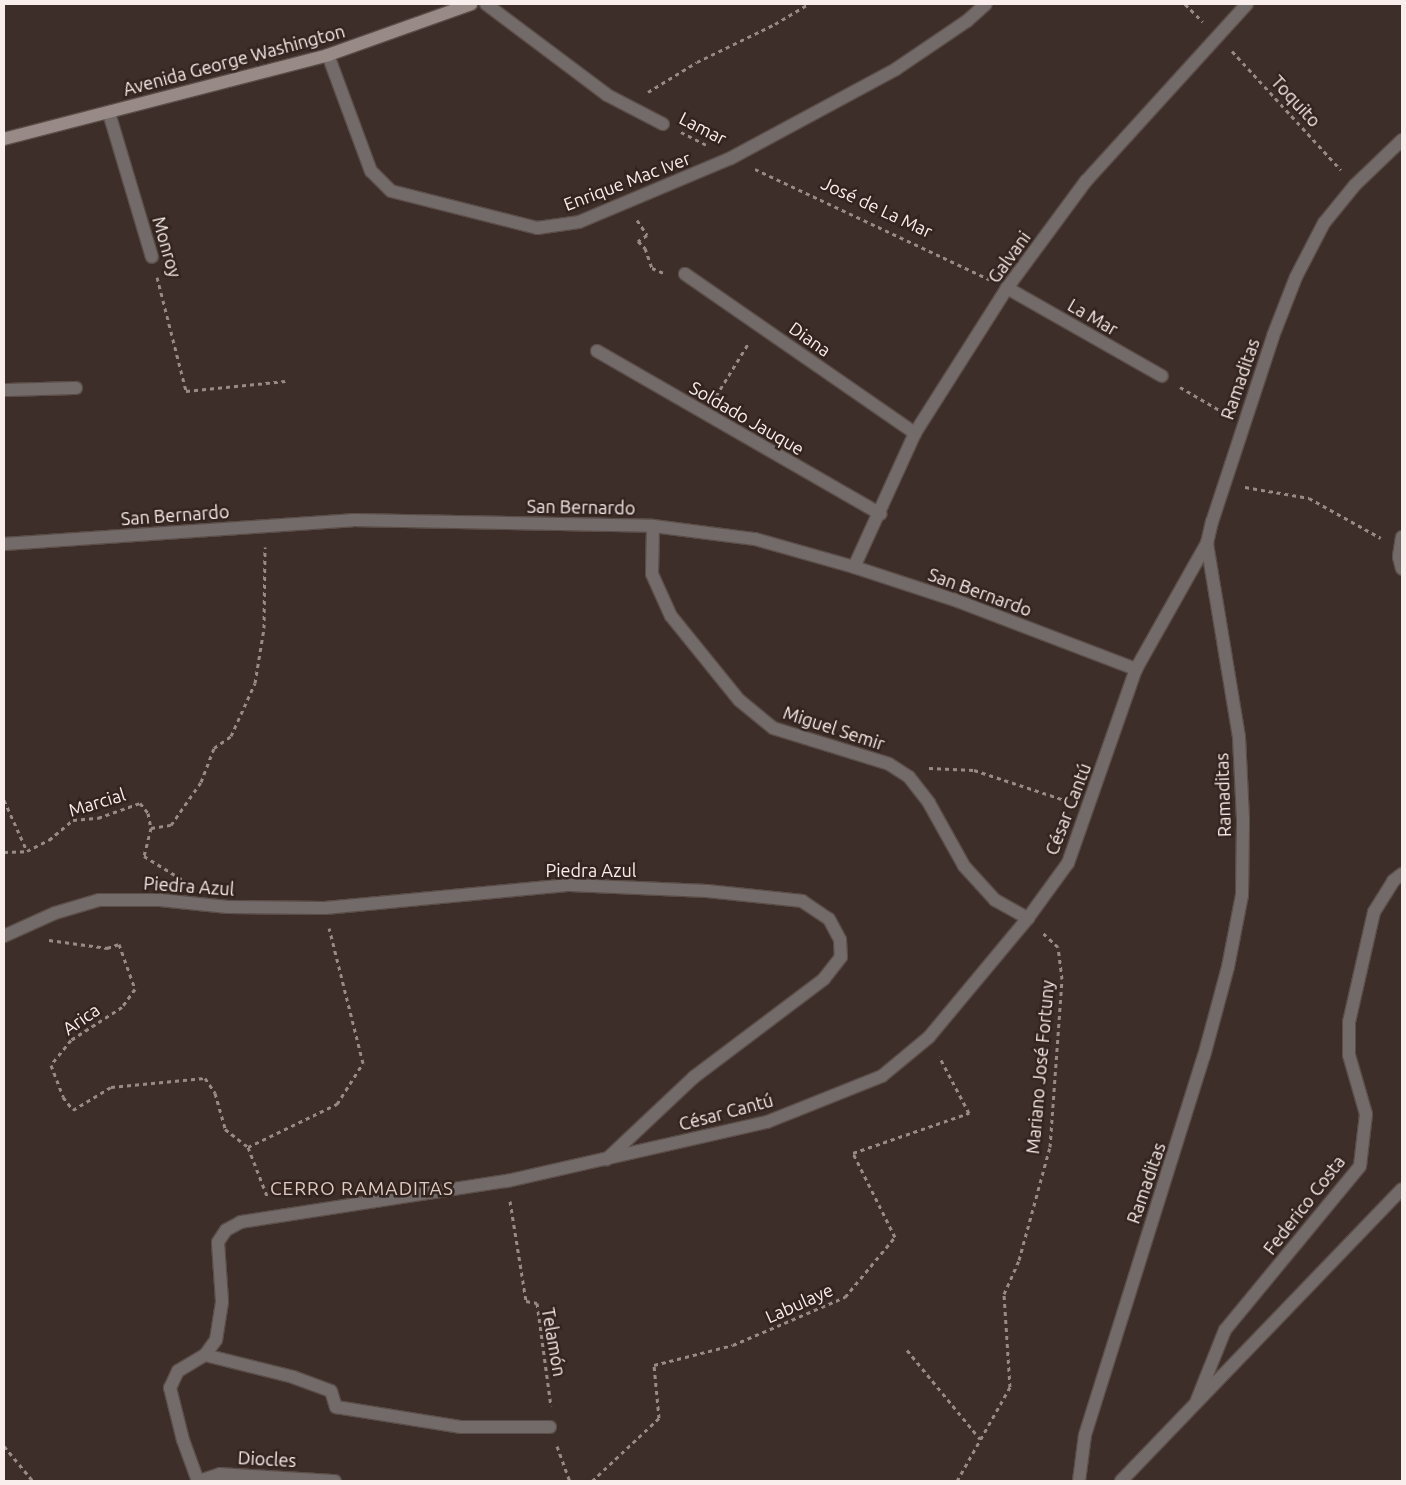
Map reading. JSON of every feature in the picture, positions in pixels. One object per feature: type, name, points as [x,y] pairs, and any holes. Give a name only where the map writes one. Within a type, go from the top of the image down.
[{"type":"main road","name":"Avenida George Washington","points":[[4,139],[328,55],[471,4]]},
{"type":"street","points":[[486,4],[583,79],[626,105],[663,124]]},
{"type":"street","name":"Enrique Mac Iver","points":[[328,55],[371,171],[391,191],[538,228],[579,222],[626,204],[731,158],[896,69],[967,21],[986,4]]},
{"type":"street","name":"Galvani","points":[[854,567],[880,514],[915,433],[1007,288],[1086,181],[1247,4]]},
{"type":"street","name":"Monroy","points":[[108,113],[152,257]]},
{"type":"street","name":"Ramaditas","points":[[1079,1481],[1085,1435],[1202,1065],[1228,967],[1242,895],[1243,819],[1238,737],[1207,543],[1242,424],[1296,278],[1324,223],[1355,185],[1402,140]]},
{"type":"street","name":"Diana","points":[[685,274],[915,433]]},
{"type":"street","name":"La Mar","points":[[1007,288],[1162,376]]},
{"type":"street","name":"Soldado Jauque","points":[[597,351],[880,514]]},
{"type":"street","points":[[4,390],[76,388]]},
{"type":"street","name":"San Bernardo","points":[[4,544],[352,520],[653,526],[755,539],[854,567],[955,600],[1136,669]]},
{"type":"street","name":"Miguel Semir","points":[[653,526],[652,574],[670,616],[738,700],[773,728],[889,764],[909,777],[928,803],[964,866],[995,900],[1028,918]]},
{"type":"street","name":"César Cantú","points":[[205,1355],[216,1340],[222,1301],[218,1242],[226,1230],[242,1222],[506,1181],[767,1122],[882,1076],[929,1038],[1028,918],[1068,863],[1136,669],[1207,543]]},
{"type":"street","points":[[1401,543],[1402,569]]},
{"type":"street","name":"Federico Costa","points":[[1197,1400],[1225,1330],[1360,1166],[1366,1114],[1349,1055],[1349,1022],[1374,912],[1393,881],[1402,874]]},
{"type":"street","name":"Piedra Azul","points":[[6,935],[55,913],[99,900],[160,900],[228,907],[325,908],[570,884],[707,891],[802,901],[828,919],[840,940],[840,957],[824,978],[694,1077],[605,1160]]},
{"type":"street","name":"Federico Costa","points":[[1121,1481],[1402,1189]]},
{"type":"street","points":[[199,1481],[183,1440],[170,1388],[178,1371],[205,1355],[293,1377],[331,1391],[336,1406],[461,1427],[550,1427]]},
{"type":"street","name":"Diocles","points":[[199,1481],[220,1474],[335,1481]]},
{"type":"path","points":[[626,105],[697,62],[775,24],[808,4]]},
{"type":"path","name":"Toquito","points":[[1217,35],[1355,185]]},
{"type":"path","name":"Lamar","points":[[663,124],[731,158]]},
{"type":"path","name":"José de La Mar","points":[[731,158],[1007,288]]},
{"type":"path","points":[[626,204],[648,235],[638,240],[645,248],[652,268],[673,277],[685,274]]},
{"type":"path","name":"Monroy","points":[[152,257],[186,392],[286,381]]},
{"type":"path","points":[[705,413],[760,325]]},
{"type":"path","points":[[1162,376],[1242,424]]},
{"type":"path","points":[[1225,483],[1308,498],[1401,543]]},
{"type":"path","points":[[186,882],[144,856],[151,828],[172,825],[201,782],[214,748],[232,736],[256,683],[264,628],[265,527]]},
{"type":"path","points":[[909,777],[922,768],[974,770],[1088,809]]},
{"type":"path","points":[[4,800],[27,851]]},
{"type":"path","name":"Marcial","points":[[4,852],[27,851],[49,840],[73,820],[98,818],[140,803],[148,813],[151,828]]},
{"type":"path","points":[[276,1218],[248,1147],[337,1104],[363,1063],[325,908]]},
{"type":"path","name":"Mariano José Fortuny","points":[[957,1481],[1010,1387],[1004,1294],[1019,1260],[1050,1147],[1062,979],[1058,946],[1028,918]]},
{"type":"path","name":"Arica","points":[[6,935],[108,948],[119,944],[135,989],[122,1007],[71,1040],[50,1065],[63,1097],[72,1110],[111,1086],[205,1078],[215,1093],[225,1129],[248,1147]]},
{"type":"path","name":"Labulaye","points":[[592,1481],[659,1418],[654,1365],[733,1345],[846,1297],[895,1237],[853,1153],[970,1113],[929,1038]]},
{"type":"path","name":"Telamón","points":[[506,1181],[526,1301],[537,1303],[551,1405],[550,1427],[570,1481]]},
{"type":"path","points":[[907,1350],[980,1439]]},
{"type":"path","points":[[4,1446],[33,1481]]},
{"type":"path","points":[[752,1481],[774,1481]]},
{"type":"district","name":"CERRO RAMADITAS","points":[[362,1189]]}]
